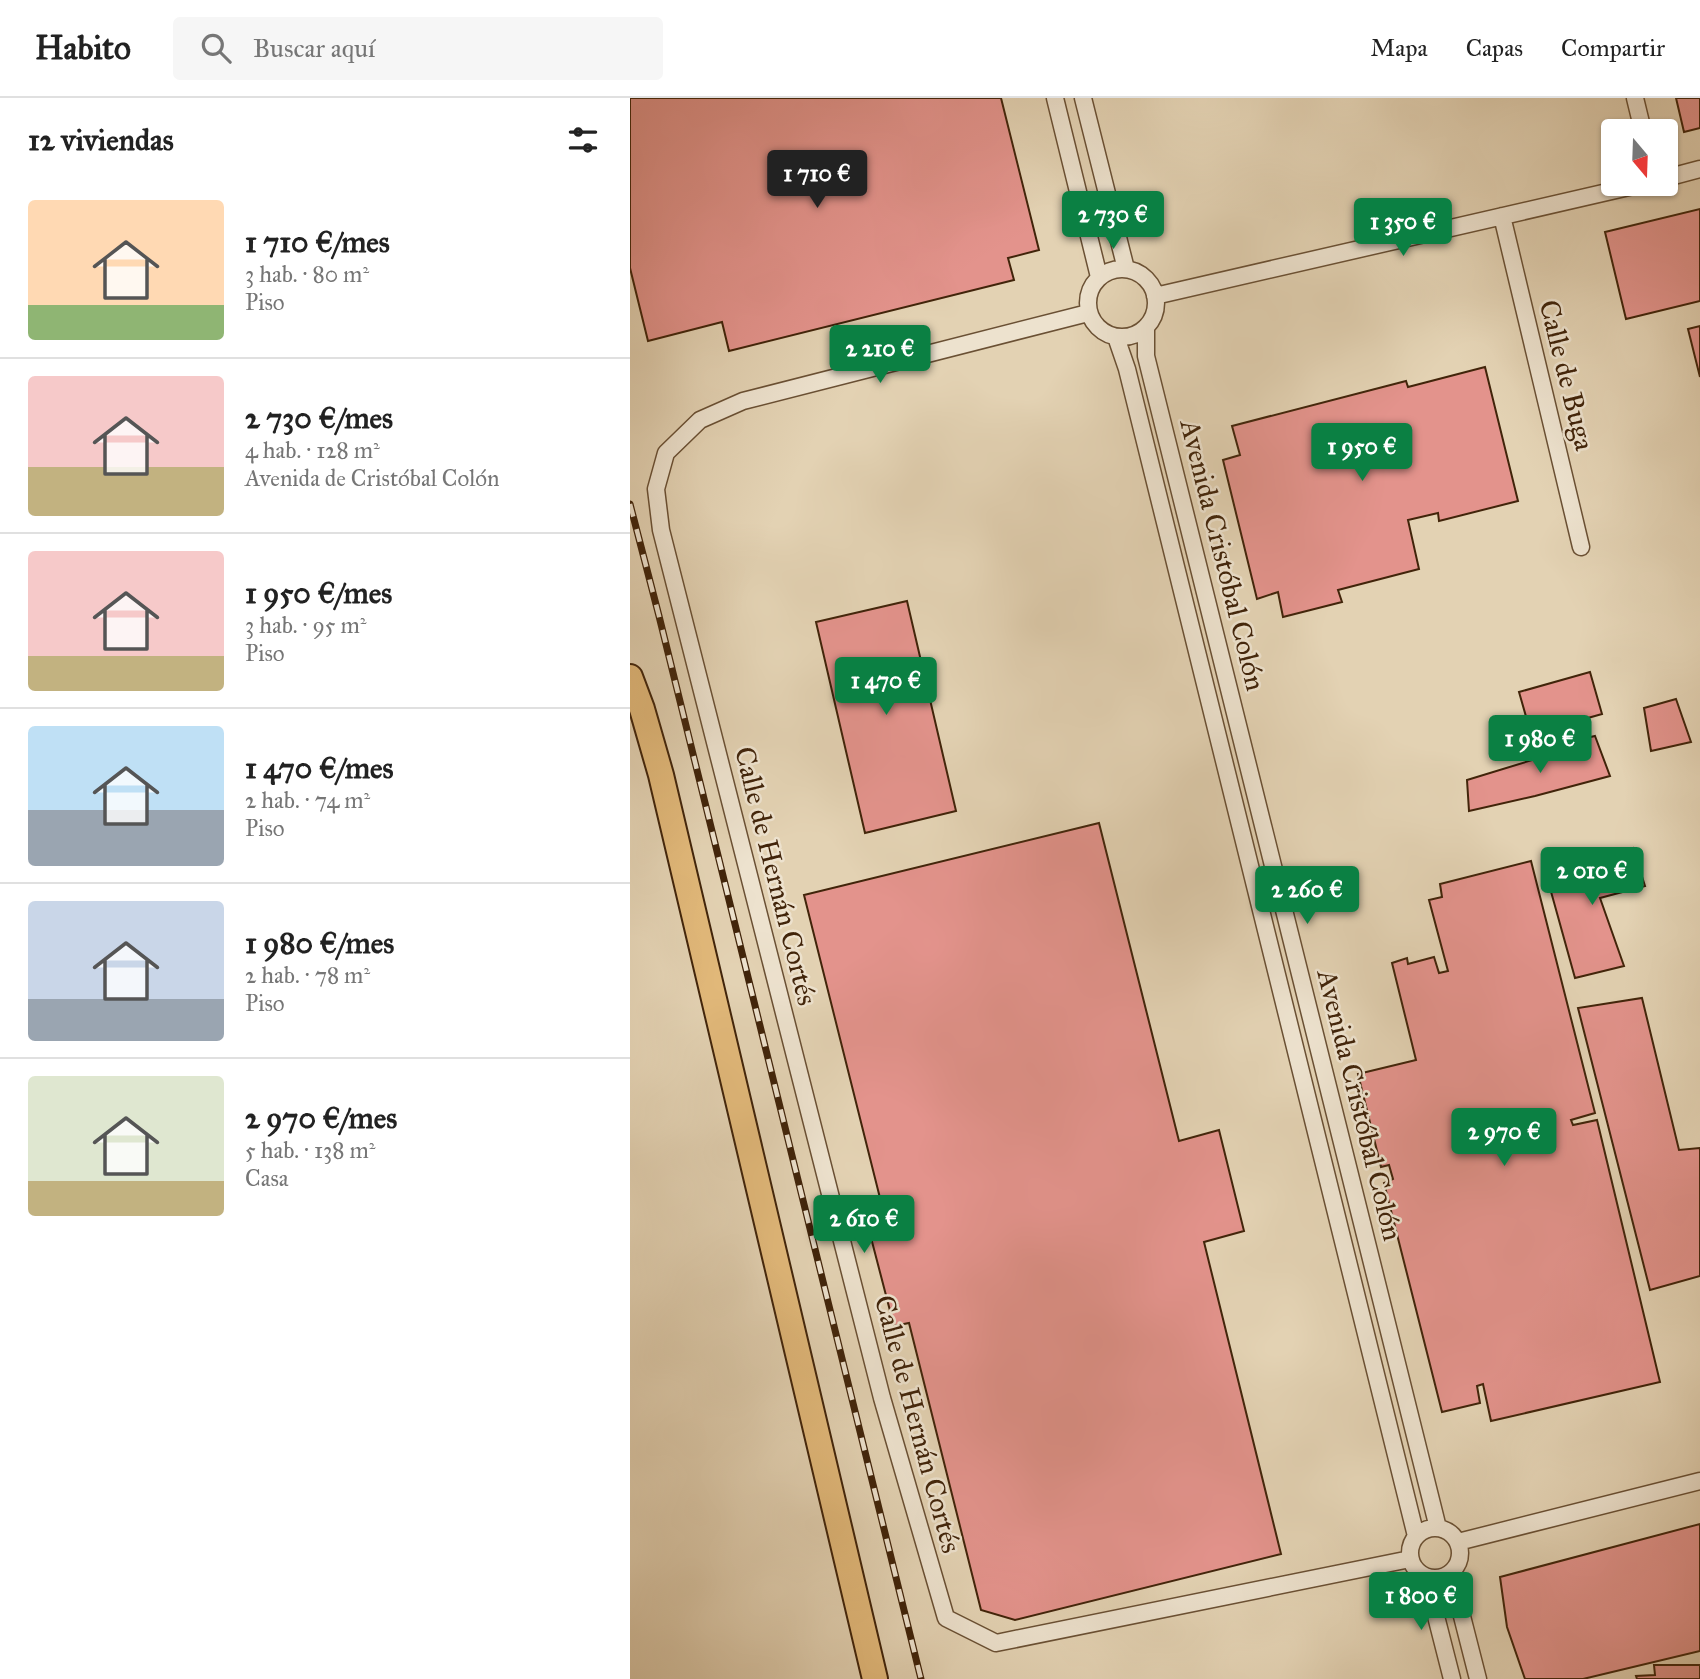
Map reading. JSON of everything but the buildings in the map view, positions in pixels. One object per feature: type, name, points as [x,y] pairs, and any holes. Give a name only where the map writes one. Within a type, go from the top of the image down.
[{"type":"main road","points":[[630,677],[661,775],[875,1679]]},
{"type":"street","points":[[1055,98],[1099,277]]},
{"type":"street","points":[[1083,98],[1126,269]]},
{"type":"street","points":[[1635,98],[1640,119]]},
{"type":"street","points":[[1678,175],[1700,169]]},
{"type":"street","points":[[1155,296],[1601,193]]},
{"type":"street","name":"Calle de Buga","points":[[1502,216],[1581,547]]},
{"type":"street","points":[[1116,269],[1126,269],[1145,277],[1152,286],[1156,307],[1153,318],[1146,327],[1127,337],[1116,337],[1099,329],[1093,321],[1088,313],[1088,293],[1099,277],[1116,269]]},
{"type":"street","name":"Calle de Hernán Cortés","points":[[1088,313],[743,401],[700,421],[666,453],[656,489],[660,530],[882,1398],[946,1618],[996,1643],[1410,1559]]},
{"type":"street","name":"Avenida Cristóbal Colón","points":[[1146,327],[1146,356],[1438,1528]]},
{"type":"street","name":"Avenida Cristóbal Colón","points":[[1116,337],[1127,369],[1416,1536]]},
{"type":"street","points":[[1458,1542],[1700,1481]]},
{"type":"street","points":[[1438,1528],[1446,1530],[1458,1542],[1460,1559],[1451,1573],[1443,1577],[1426,1577],[1413,1567],[1409,1551],[1411,1543],[1422,1531],[1438,1528]]},
{"type":"street","points":[[1451,1573],[1478,1679]]},
{"type":"street","points":[[1426,1577],[1452,1679]]},
{"type":"railway","points":[[630,504],[921,1679]]}]
